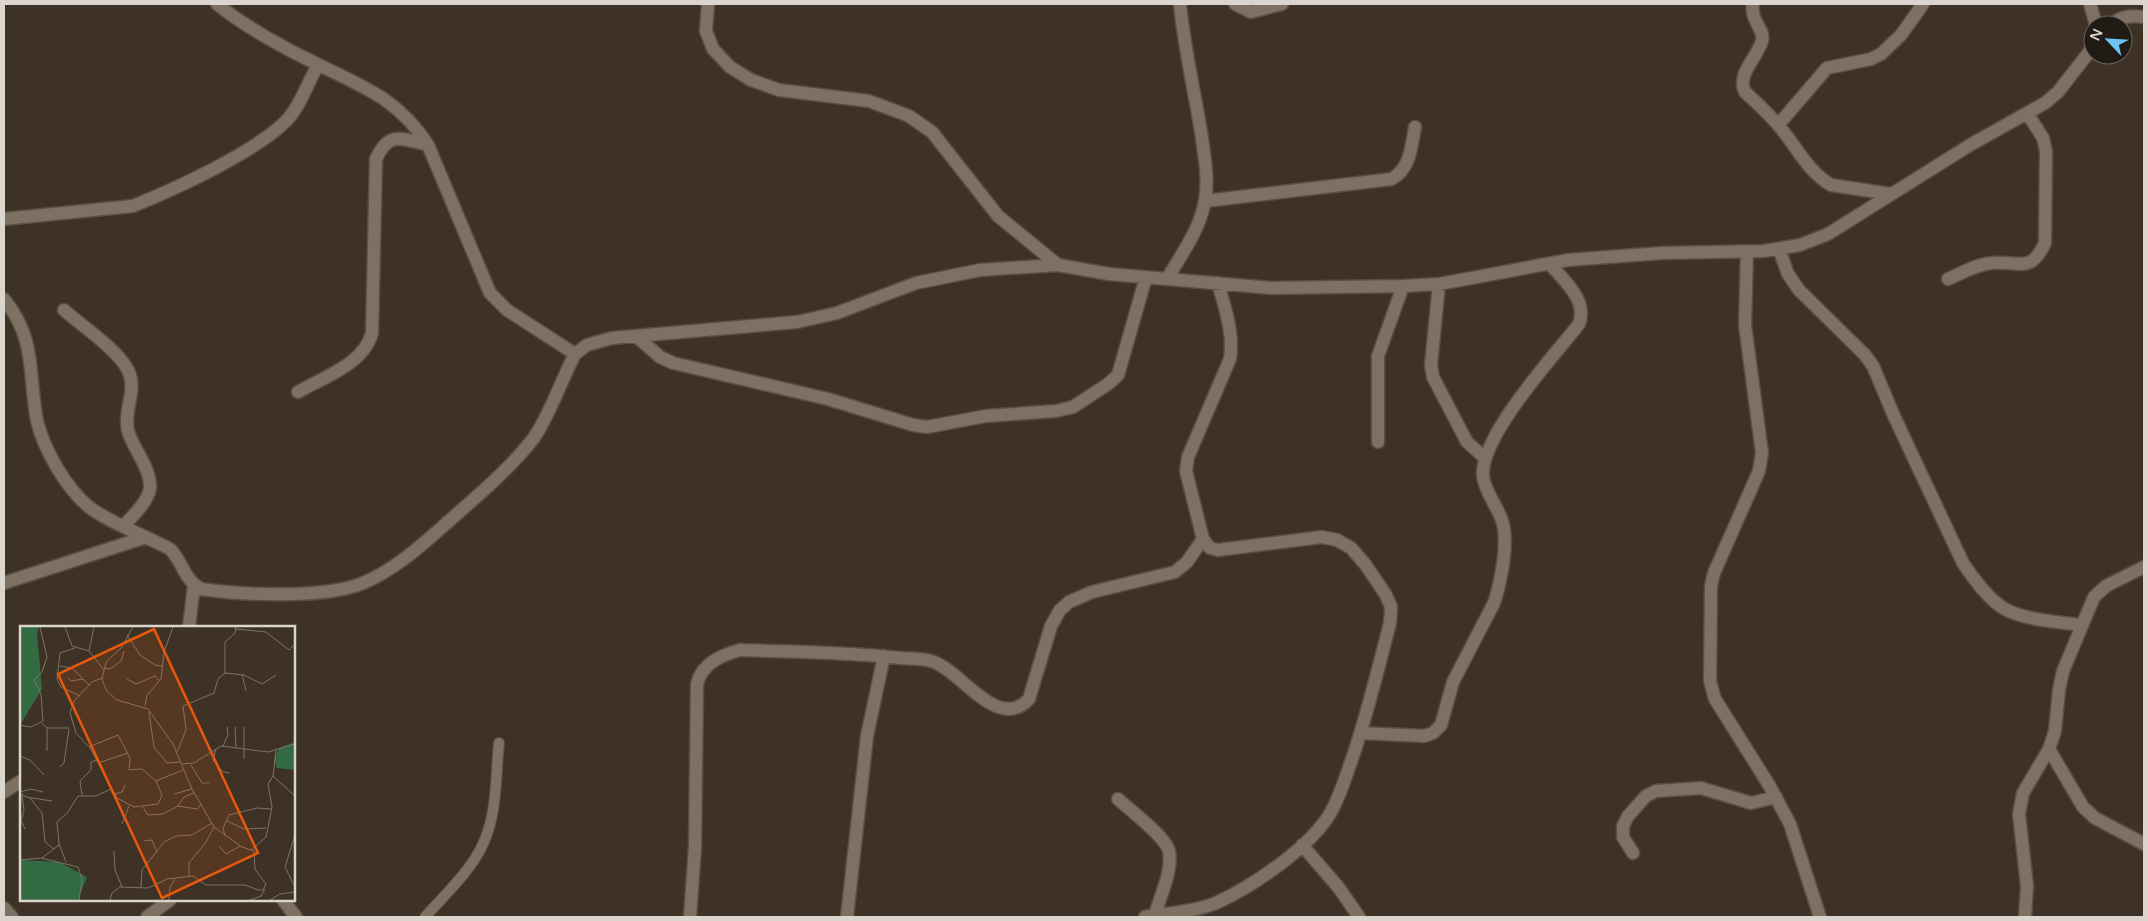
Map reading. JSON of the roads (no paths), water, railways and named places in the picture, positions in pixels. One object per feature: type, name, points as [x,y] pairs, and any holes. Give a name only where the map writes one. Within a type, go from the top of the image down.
[{"type":"street","points":[[217,4],[234,17],[318,64],[382,96],[415,124],[428,145],[490,293],[507,310],[575,354]]},
{"type":"street","points":[[708,4],[706,31],[714,49],[730,67],[751,80],[779,90],[869,101],[909,116],[932,132],[998,216],[1058,265]]},
{"type":"street","points":[[1167,279],[1194,231],[1205,200],[1206,170],[1191,69],[1183,34],[1180,4]]},
{"type":"street","points":[[1236,4],[1251,12],[1282,4]]},
{"type":"street","points":[[1753,4],[1753,19],[1761,31],[1763,39],[1743,78],[1742,86],[1745,92],[1778,124],[1814,172],[1823,180],[1831,185],[1891,194]]},
{"type":"street","points":[[1778,124],[1827,68],[1871,59],[1881,54],[1901,35],[1923,4]]},
{"type":"street","points":[[4,299],[22,327],[30,354],[37,420],[45,448],[78,497],[91,509],[170,549],[177,556],[185,574],[194,585],[208,590],[304,594],[328,592],[362,584],[391,569],[422,545],[485,488],[534,438],[575,354],[587,345],[612,338],[797,322],[837,313],[916,283],[956,273],[1058,265],[1109,274],[1272,288],[1403,286],[1439,284],[1568,260],[1630,255],[1747,252],[1800,245],[1828,234],[2027,113],[2058,92],[2083,60]]},
{"type":"street","points":[[4,219],[132,206],[152,198],[245,151],[286,121],[318,64]]},
{"type":"street","points":[[1948,279],[1980,265],[1994,262],[2018,265],[2030,263],[2039,255],[2045,243],[2046,151],[2043,138],[2027,113]]},
{"type":"street","points":[[1205,200],[1392,179],[1403,172],[1409,161],[1416,127]]},
{"type":"street","points":[[298,392],[351,362],[369,344],[372,333],[376,159],[382,146],[388,140],[396,138],[428,145]]},
{"type":"street","points":[[1779,249],[1788,274],[1799,290],[1865,355],[1873,366],[1963,564],[1972,577],[2003,608],[2015,614],[2081,626]]},
{"type":"street","points":[[1747,252],[1745,325],[1762,453],[1760,471],[1714,573],[1711,586],[1710,681],[1715,699],[1776,797],[1799,847],[1820,917]]},
{"type":"street","points":[[1361,733],[1424,736],[1433,733],[1441,725],[1453,682],[1488,618],[1498,590],[1505,529],[1483,478],[1485,458],[1490,446],[1530,384],[1579,324],[1582,316],[1578,299],[1550,264]]},
{"type":"street","points":[[636,336],[660,357],[673,362],[828,399],[913,425],[927,427],[986,416],[1056,411],[1072,407],[1108,384],[1118,375],[1123,361],[1146,277]]},
{"type":"street","points":[[1150,916],[1216,903],[1275,868],[1320,828],[1332,811],[1361,733],[1390,622],[1391,607],[1386,595],[1351,548],[1337,540],[1322,537],[1218,550],[1210,548],[1203,539],[1186,471],[1188,457],[1230,359],[1232,343],[1230,329],[1218,283]]},
{"type":"street","points":[[1439,284],[1431,365],[1433,377],[1467,442],[1485,458]]},
{"type":"street","points":[[1378,442],[1378,356],[1403,286]]},
{"type":"street","points":[[64,310],[120,358],[131,378],[132,388],[127,409],[128,431],[148,476],[150,488],[147,498],[124,526]]},
{"type":"street","points":[[4,582],[146,537]]},
{"type":"street","points":[[690,917],[695,847],[699,674],[705,667],[725,654],[740,650],[932,660],[944,666],[992,705],[1008,710],[1021,708],[1029,700],[1051,626],[1060,610],[1069,602],[1092,592],[1175,572],[1187,562],[1203,539]]},
{"type":"street","points":[[2025,917],[2027,886],[2019,814],[2023,793],[2049,749],[2055,731],[2063,671],[2094,597],[2106,586],[2144,567]]},
{"type":"street","points":[[188,626],[194,585]]},
{"type":"street","points":[[846,917],[867,736],[884,656]]},
{"type":"street","points":[[2049,749],[2083,807],[2095,818],[2144,844]]},
{"type":"street","points":[[4,792],[20,782]]},
{"type":"street","points":[[1633,853],[1623,837],[1623,826],[1628,816],[1646,796],[1656,791],[1701,788],[1751,802],[1776,797]]},
{"type":"street","points":[[1118,800],[1163,840],[1169,850],[1169,864],[1150,916]]},
{"type":"street","points":[[1302,845],[1339,888],[1359,917]]},
{"type":"street","points":[[147,917],[169,901]]},
{"type":"street","points":[[284,901],[296,917]]},
{"type":"street","points":[[4,908],[12,917]]},
{"type":"lane","points":[[425,917],[466,872],[488,832],[492,816],[499,743]]}]
